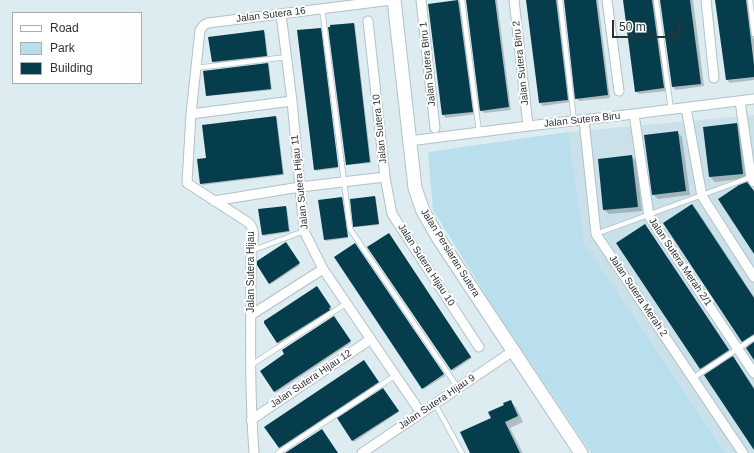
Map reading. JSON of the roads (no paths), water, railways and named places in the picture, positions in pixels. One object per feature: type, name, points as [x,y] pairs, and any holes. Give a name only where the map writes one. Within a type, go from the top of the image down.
[{"type":"street","name":"Jalan Sutera 16","points":[[200,30],[208,23],[393,0]]},
{"type":"street","name":"Jalan Persiaran Sutera","points":[[393,0],[415,188],[423,211],[439,239],[581,453]]},
{"type":"street","name":"Jalan Sutera Biru 1","points":[[421,0],[435,128]]},
{"type":"street","name":"Jalan Sutera Biru 2","points":[[514,0],[528,126]]},
{"type":"street","points":[[606,0],[619,91]]},
{"type":"street","points":[[706,0],[714,78]]},
{"type":"street","name":"Jalan Sutera Hijau 11","points":[[282,14],[304,231],[323,269],[421,413]]},
{"type":"street","name":"Jalan Sutera 10","points":[[214,201],[300,187],[385,177],[368,21]]},
{"type":"street","name":"Jalan Sutera Hijau","points":[[200,30],[191,114],[187,183],[251,226],[254,234],[251,251],[250,366],[251,420],[254,453]]},
{"type":"street","name":"Jalan Sutera Biru","points":[[409,141],[754,99]]},
{"type":"street","points":[[191,114],[292,101]]},
{"type":"street","points":[[740,101],[752,180]]},
{"type":"street","points":[[686,108],[702,196],[754,277]]},
{"type":"street","name":"Jalan Sutera Merah 2/1","points":[[634,114],[649,216],[754,373]]},
{"type":"street","name":"Jalan Sutera Merah 2","points":[[579,121],[596,234],[743,453]]},
{"type":"street","name":"Jalan Sutera Hijau 10","points":[[385,177],[392,214],[479,347]]},
{"type":"street","points":[[251,315],[323,269]]},
{"type":"street","name":"Jalan Sutera Hijau 12","points":[[251,420],[371,339]]},
{"type":"street","name":"Jalan Sutera Hijau 9","points":[[362,453],[513,351]]},
{"type":"lane","points":[[462,0],[479,132]]},
{"type":"lane","points":[[560,0],[579,121]]},
{"type":"lane","points":[[656,0],[671,110]]},
{"type":"lane","points":[[750,0],[754,34]]},
{"type":"lane","points":[[322,8],[350,229],[458,388]]},
{"type":"lane","points":[[196,68],[287,57]]},
{"type":"lane","points":[[596,234],[702,196],[752,180]]},
{"type":"lane","points":[[251,251],[304,231]]},
{"type":"lane","points":[[250,366],[347,303]]},
{"type":"lane","points":[[693,378],[754,338]]},
{"type":"lane","points":[[278,453],[396,375]]},
{"type":"lane","points":[[435,404],[462,453]]}]
